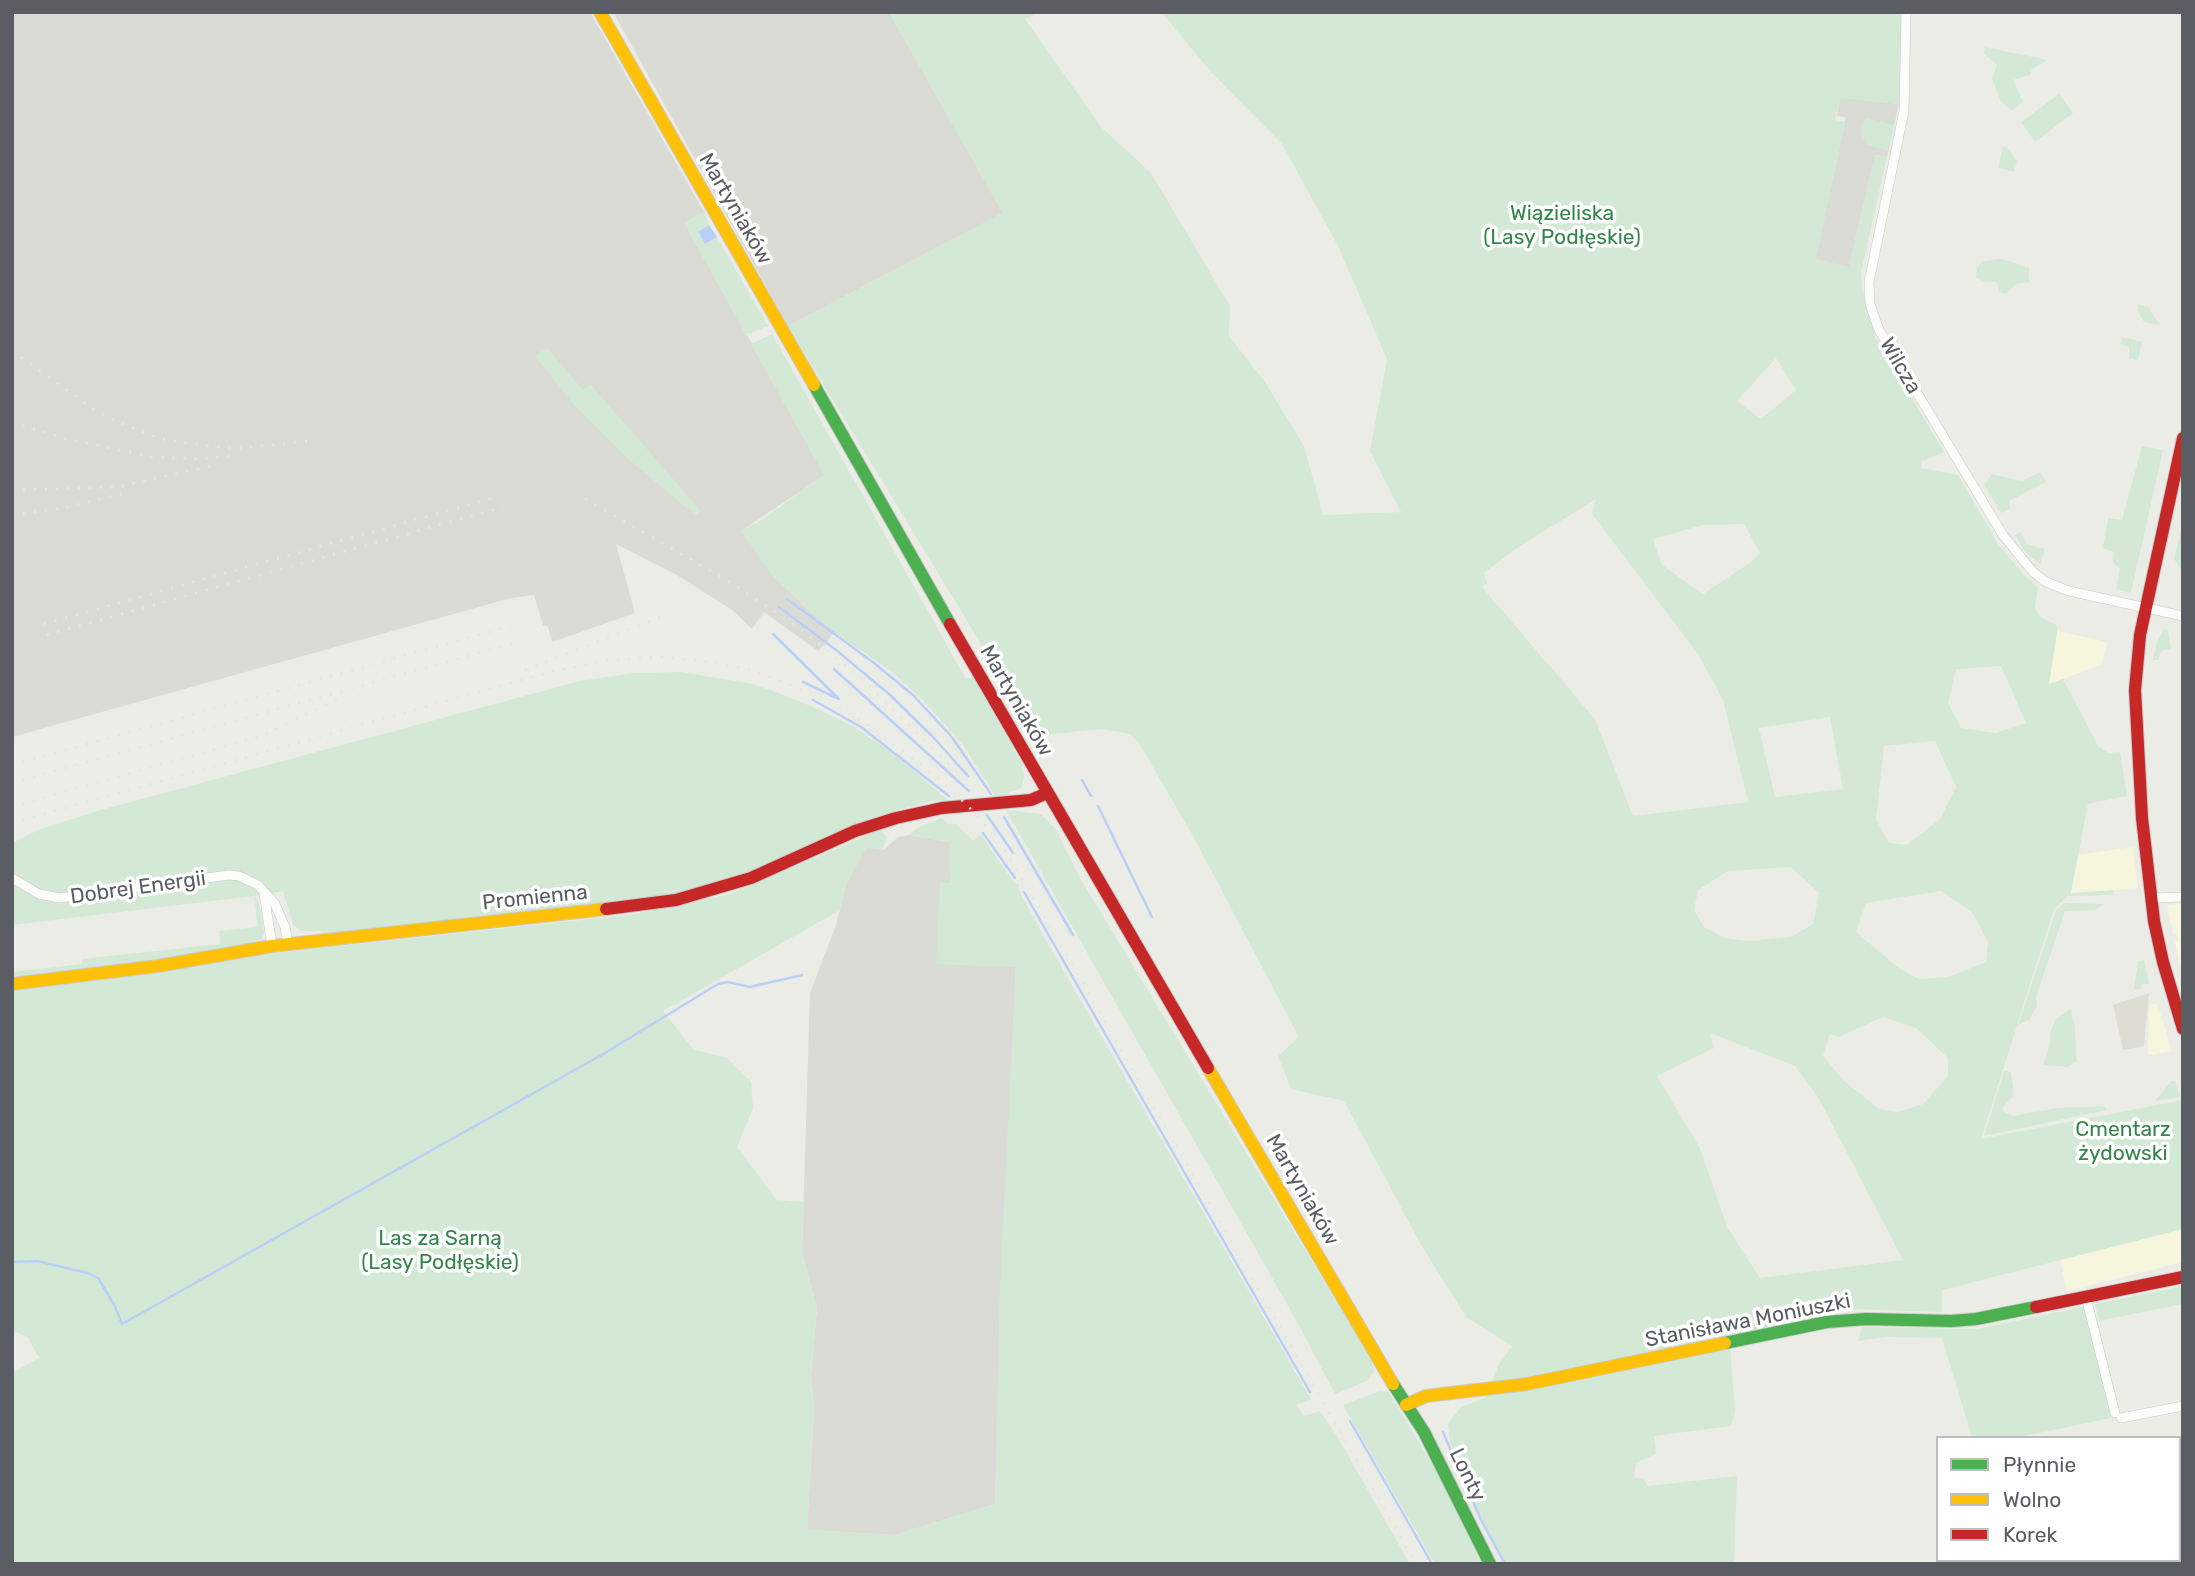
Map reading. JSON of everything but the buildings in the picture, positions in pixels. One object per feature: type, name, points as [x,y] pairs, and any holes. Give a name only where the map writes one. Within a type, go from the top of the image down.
[{"type":"street","name":"Martyniaków","points":[[600,12],[1046,793],[1406,1405]]},
{"type":"street","name":"Wilcza","points":[[1906,12],[1902,123],[1869,282],[1870,304],[1874,317],[1919,399],[2003,535],[2022,560],[2044,581],[2070,592],[2183,616]]},
{"type":"street","points":[[2183,438],[2146,609],[2137,659],[2135,703],[2142,818],[2151,898],[2163,962],[2183,1029]]},
{"type":"street","name":"Promienna","points":[[12,984],[158,966],[272,946],[676,900],[751,878],[855,831],[896,818],[942,808],[1031,800],[1046,793]]},
{"type":"street","name":"Dobrej Energii","points":[[12,878],[39,894],[60,898],[229,875],[252,881],[264,891]]},
{"type":"street","points":[[264,891],[275,904],[285,927],[288,944]]},
{"type":"street","points":[[264,891],[272,946]]},
{"type":"street","points":[[2151,898],[2183,897]]},
{"type":"street","name":"Stanisława Moniuszki","points":[[1406,1405],[1426,1396],[1527,1384],[1827,1322],[1866,1319],[1976,1320],[2183,1277]]},
{"type":"street","points":[[2086,1297],[2118,1415],[2183,1406]]},
{"type":"street","name":"Lonty","points":[[1406,1405],[1424,1432],[1490,1564]]},
{"type":"shaded area","points":[[12,12],[590,12],[704,212],[685,223],[825,475],[741,531],[801,603],[834,632],[830,638],[818,651],[764,612],[752,629],[731,609],[675,574],[616,544],[635,613],[552,642],[548,627],[543,625],[534,595],[511,598],[12,737]]},
{"type":"shaded area","points":[[613,12],[889,12],[1003,213],[788,326]]},
{"type":"shaded area","points":[[1840,97],[1899,104],[1887,157],[1875,155],[1849,268],[1815,259],[1846,117],[1837,116]]},
{"type":"shaded area","points":[[2057,631],[2107,642],[2101,665],[2049,684]]},
{"type":"shaded area","points":[[909,835],[978,847],[1001,884],[1019,884],[995,1504],[895,1535],[807,1530],[814,1408],[811,1376],[817,1308],[802,1252],[810,993],[836,925],[846,885],[866,847],[884,850],[898,837]]},
{"type":"shaded area","points":[[2133,847],[2138,888],[2071,894],[2076,855]]},
{"type":"shaded area","points":[[2183,904],[2183,978],[2175,942],[2178,941],[2176,933],[2173,933],[2167,905]]},
{"type":"shaded area","points":[[2149,993],[2144,1046],[2123,1050],[2113,1005]]},
{"type":"shaded area","points":[[2157,1003],[2172,1051],[2148,1055],[2149,1005]]},
{"type":"shaded area","points":[[2183,1229],[2183,1262],[2067,1291],[2060,1260]]},
{"type":"green space","points":[[889,12],[1039,12],[1025,19],[1102,128],[1151,173],[1230,306],[1229,336],[1265,382],[1304,446],[1323,515],[1401,512],[1370,451],[1387,359],[1338,246],[1282,144],[1210,71],[1161,12],[1902,12],[1899,104],[1840,98],[1835,120],[1845,122],[1816,259],[1849,267],[1875,155],[1887,157],[1861,273],[1862,289],[1875,339],[1944,452],[1922,461],[1921,468],[1958,475],[1998,544],[2038,588],[2035,606],[2037,612],[2058,626],[2049,684],[2063,679],[2098,746],[2108,753],[2120,752],[2127,796],[2088,804],[2071,893],[2114,890],[2113,895],[2068,896],[2054,909],[1981,1139],[2183,1100],[2183,1229],[1942,1290],[1942,1312],[1850,1309],[1729,1337],[1735,1411],[1731,1426],[1654,1436],[1656,1454],[1636,1463],[1634,1478],[1643,1478],[1648,1486],[1737,1476],[1734,1564],[1505,1564],[1481,1520],[1450,1442],[1448,1424],[1461,1407],[1487,1397],[1498,1366],[1512,1346],[1466,1317],[1420,1243],[1344,1101],[1291,1089],[1278,1056],[1299,1037],[1193,836],[1140,745],[1130,734],[1102,729],[1032,736],[1030,744],[1021,722],[1023,721],[1010,701],[1014,703],[1009,690],[788,326],[1003,213]],"holes":[[[1776,358],[1796,390],[1761,419],[1737,401]],[[1596,499],[1592,514],[1698,654],[1723,700],[1748,802],[1633,816],[1595,719],[1482,587],[1487,583],[1484,573],[1517,548]],[[1744,524],[1760,553],[1703,594],[1662,565],[1653,539],[1703,525]],[[2001,666],[2026,723],[1996,733],[1961,728],[1948,703],[1956,669]],[[1830,717],[1843,789],[1775,797],[1759,728]],[[1935,741],[1956,787],[1940,819],[1907,845],[1889,843],[1876,819],[1884,746]],[[1791,867],[1819,893],[1813,924],[1791,937],[1749,941],[1725,938],[1704,927],[1694,910],[1698,890],[1728,871]],[[1941,891],[1972,912],[1988,942],[1986,962],[1948,977],[1919,979],[1900,969],[1856,932],[1866,903]],[[1883,1017],[1916,1028],[1948,1058],[1948,1076],[1923,1104],[1898,1112],[1879,1109],[1843,1080],[1823,1056],[1830,1034],[1839,1037]],[[1710,1033],[1795,1066],[1818,1097],[1903,1260],[1760,1278],[1727,1227],[1700,1148],[1657,1076],[1714,1048]]]},
{"type":"green space","points":[[1985,47],[2048,60],[2032,69],[2030,75],[2013,80],[2023,102],[2012,111],[2001,102],[1992,78],[1997,65],[1984,54]]},
{"type":"green space","points":[[2059,94],[2073,113],[2035,142],[2021,122]]},
{"type":"green space","points":[[1867,118],[1894,125],[1888,150],[1866,145],[1861,134],[1862,123]]},
{"type":"green space","points":[[2003,146],[2017,161],[2014,172],[1998,168]]},
{"type":"green space","points":[[704,212],[709,225],[699,232],[705,244],[717,237],[768,326],[746,335],[684,223]]},
{"type":"green space","points":[[2002,259],[2029,268],[2029,282],[2016,284],[2006,294],[1999,292],[1997,282],[1976,278],[1977,268],[1982,261]]},
{"type":"green space","points":[[2138,304],[2148,307],[2160,325],[2144,322],[2138,312]]},
{"type":"green space","points":[[772,334],[966,679],[973,676],[1023,766],[1021,788],[1009,795],[995,796],[964,746],[920,697],[891,671],[834,632],[774,578],[741,531],[763,519],[824,475],[751,344]]},
{"type":"green space","points":[[2122,337],[2142,342],[2138,360],[2129,358],[2129,347],[2121,344]]},
{"type":"green space","points":[[547,348],[583,390],[591,385],[701,511],[696,516],[626,457],[576,407],[535,356]]},
{"type":"green space","points":[[2142,446],[2163,450],[2131,593],[2116,589],[2120,569],[2113,562],[2114,552],[2103,548],[2108,518],[2122,520]]},
{"type":"green space","points":[[2040,472],[2046,482],[2009,501],[2010,509],[2001,513],[1984,485],[1992,474],[2022,481]]},
{"type":"green space","points":[[2183,521],[2183,572],[2174,559]]},
{"type":"green space","points":[[2021,532],[2027,544],[2045,549],[2040,564],[2026,553],[2015,535]]},
{"type":"green space","points":[[2164,628],[2168,631],[2171,649],[2161,651],[2158,660],[2153,660],[2156,644]]},
{"type":"green space","points":[[682,672],[748,683],[818,709],[854,727],[890,751],[948,800],[932,801],[894,811],[758,869],[668,896],[324,936],[323,931],[301,931],[293,925],[283,891],[255,896],[260,907],[264,933],[262,938],[256,941],[195,956],[12,978],[12,972],[82,964],[82,959],[220,944],[219,931],[258,927],[254,896],[12,925],[12,843],[38,830],[97,811],[580,681],[634,673]]},
{"type":"green space","points":[[1006,810],[1041,814],[1056,829],[1080,878],[1371,1359],[1374,1372],[1367,1381],[1335,1394],[1296,1320]]},
{"type":"green space","name":"Las za Sarną (Lasy Podłęskie)","points":[[941,818],[949,824],[957,824],[973,841],[981,835],[1015,884],[1019,884],[1019,891],[1047,942],[1311,1399],[1296,1405],[1304,1416],[1320,1411],[1410,1564],[12,1564],[12,1373],[39,1358],[28,1338],[12,1330],[12,991],[159,973],[255,955],[628,915],[730,894],[880,830],[887,838],[882,849],[866,848],[846,885],[840,910],[663,1011],[694,1050],[727,1058],[751,1082],[753,1108],[737,1147],[777,1200],[804,1202],[802,1252],[817,1308],[811,1376],[814,1408],[807,1530],[895,1535],[995,1504],[1000,1287],[1016,967],[936,964],[940,883],[950,883],[949,842],[909,835],[917,828]]},
{"type":"green space","points":[[2064,903],[2104,904],[2096,910],[2065,911],[2036,997],[2037,1006],[2029,1020],[2018,1025],[2056,911]]},
{"type":"green space","points":[[2144,960],[2149,984],[2142,984],[2140,989],[2134,990],[2138,961]]},
{"type":"green space","points":[[2070,1009],[2074,1021],[2077,1061],[2068,1067],[2043,1065],[2050,1044],[2050,1032],[2056,1019]]},
{"type":"green space","points":[[2004,1071],[2011,1072],[2014,1095],[2003,1107],[2003,1111],[2013,1116],[2057,1108],[2105,1106],[2107,1110],[1984,1136]]},
{"type":"green space","points":[[2171,1081],[2175,1081],[2180,1097],[2155,1101]]},
{"type":"green space","points":[[2183,1286],[2183,1304],[2099,1321],[2095,1304]]},
{"type":"green space","points":[[2086,1308],[2111,1418],[2025,1436],[1971,1436],[1942,1338],[1886,1337],[1858,1341],[1862,1327],[1977,1329]]},
{"type":"green space","points":[[1380,1391],[1388,1392],[1393,1399],[1440,1478],[1481,1564],[1435,1564],[1343,1405]]},
{"type":"water","points":[[709,225],[717,237],[705,244],[698,232]]},
{"type":"waterway","points":[[787,599],[913,695],[951,736],[991,794]]},
{"type":"waterway","points":[[779,607],[889,694],[968,776]]},
{"type":"waterway","points":[[773,634],[839,699],[803,682]]},
{"type":"waterway","points":[[834,669],[969,791]]},
{"type":"waterway","points":[[813,700],[861,727],[949,796]]},
{"type":"waterway","points":[[1082,780],[1091,796]]},
{"type":"waterway","points":[[1098,806],[1152,917]]},
{"type":"waterway","points":[[987,815],[1013,853]]},
{"type":"waterway","points":[[1004,817],[1073,935]]},
{"type":"waterway","points":[[983,833],[1015,878]]},
{"type":"waterway","points":[[1024,892],[1310,1392]]},
{"type":"waterway","points":[[12,1262],[37,1261],[88,1273],[98,1278],[115,1306],[122,1324],[605,1053],[718,984],[728,982],[750,987],[802,975]]},
{"type":"waterway","points":[[1350,1421],[1432,1564]]},
{"type":"waterway","points":[[1443,1432],[1481,1520],[1505,1564]]},
{"type":"railway","points":[[12,351],[92,408],[115,421],[161,439],[224,448],[315,440]]},
{"type":"railway","points":[[12,422],[63,438],[152,457],[199,459],[234,456]]},
{"type":"railway","points":[[12,490],[117,487],[211,466]]},
{"type":"railway","points":[[12,515],[64,508],[121,494]]},
{"type":"railway","points":[[44,624],[500,496]]},
{"type":"railway","points":[[585,499],[725,579],[797,626],[862,679],[959,774]]},
{"type":"railway","points":[[47,635],[503,507]]},
{"type":"railway","points":[[525,670],[669,614]]},
{"type":"railway","points":[[12,765],[511,626]]},
{"type":"railway","points":[[12,783],[515,643]]},
{"type":"railway","points":[[12,823],[550,672],[611,660],[662,657],[711,662],[752,670],[821,697],[873,728],[942,781],[980,818],[1004,849],[1416,1564]]},
{"type":"railway","points":[[12,807],[261,736],[338,699]]},
{"type":"traffic: fast","points":[[814,385],[950,624]]},
{"type":"traffic: fast","points":[[1725,1343],[1827,1322],[1866,1319],[1951,1321],[2036,1307]]},
{"type":"traffic: fast","points":[[1393,1384],[1424,1432],[1490,1564]]},
{"type":"traffic: slow","points":[[600,12],[814,385]]},
{"type":"traffic: slow","points":[[12,984],[158,966],[272,946],[606,909]]},
{"type":"traffic: slow","points":[[1208,1068],[1393,1384]]},
{"type":"traffic: slow","points":[[1406,1405],[1426,1396],[1527,1384],[1725,1343]]},
{"type":"traffic: jam","points":[[2183,438],[2140,635],[2135,690],[2142,818],[2154,921],[2183,1029]]},
{"type":"traffic: jam","points":[[950,624],[1208,1068]]},
{"type":"traffic: jam","points":[[606,909],[676,900],[751,878],[855,831],[896,818],[942,808],[1031,800],[1047,793]]},
{"type":"traffic: jam","points":[[2036,1307],[2183,1277]]},
{"type":"park label","name":"Wiązieliska (Lasy Podłęskie)","points":[[1562,226]]},
{"type":"park label","name":"Cmentarz żydowski","points":[[2123,1142]]}]
